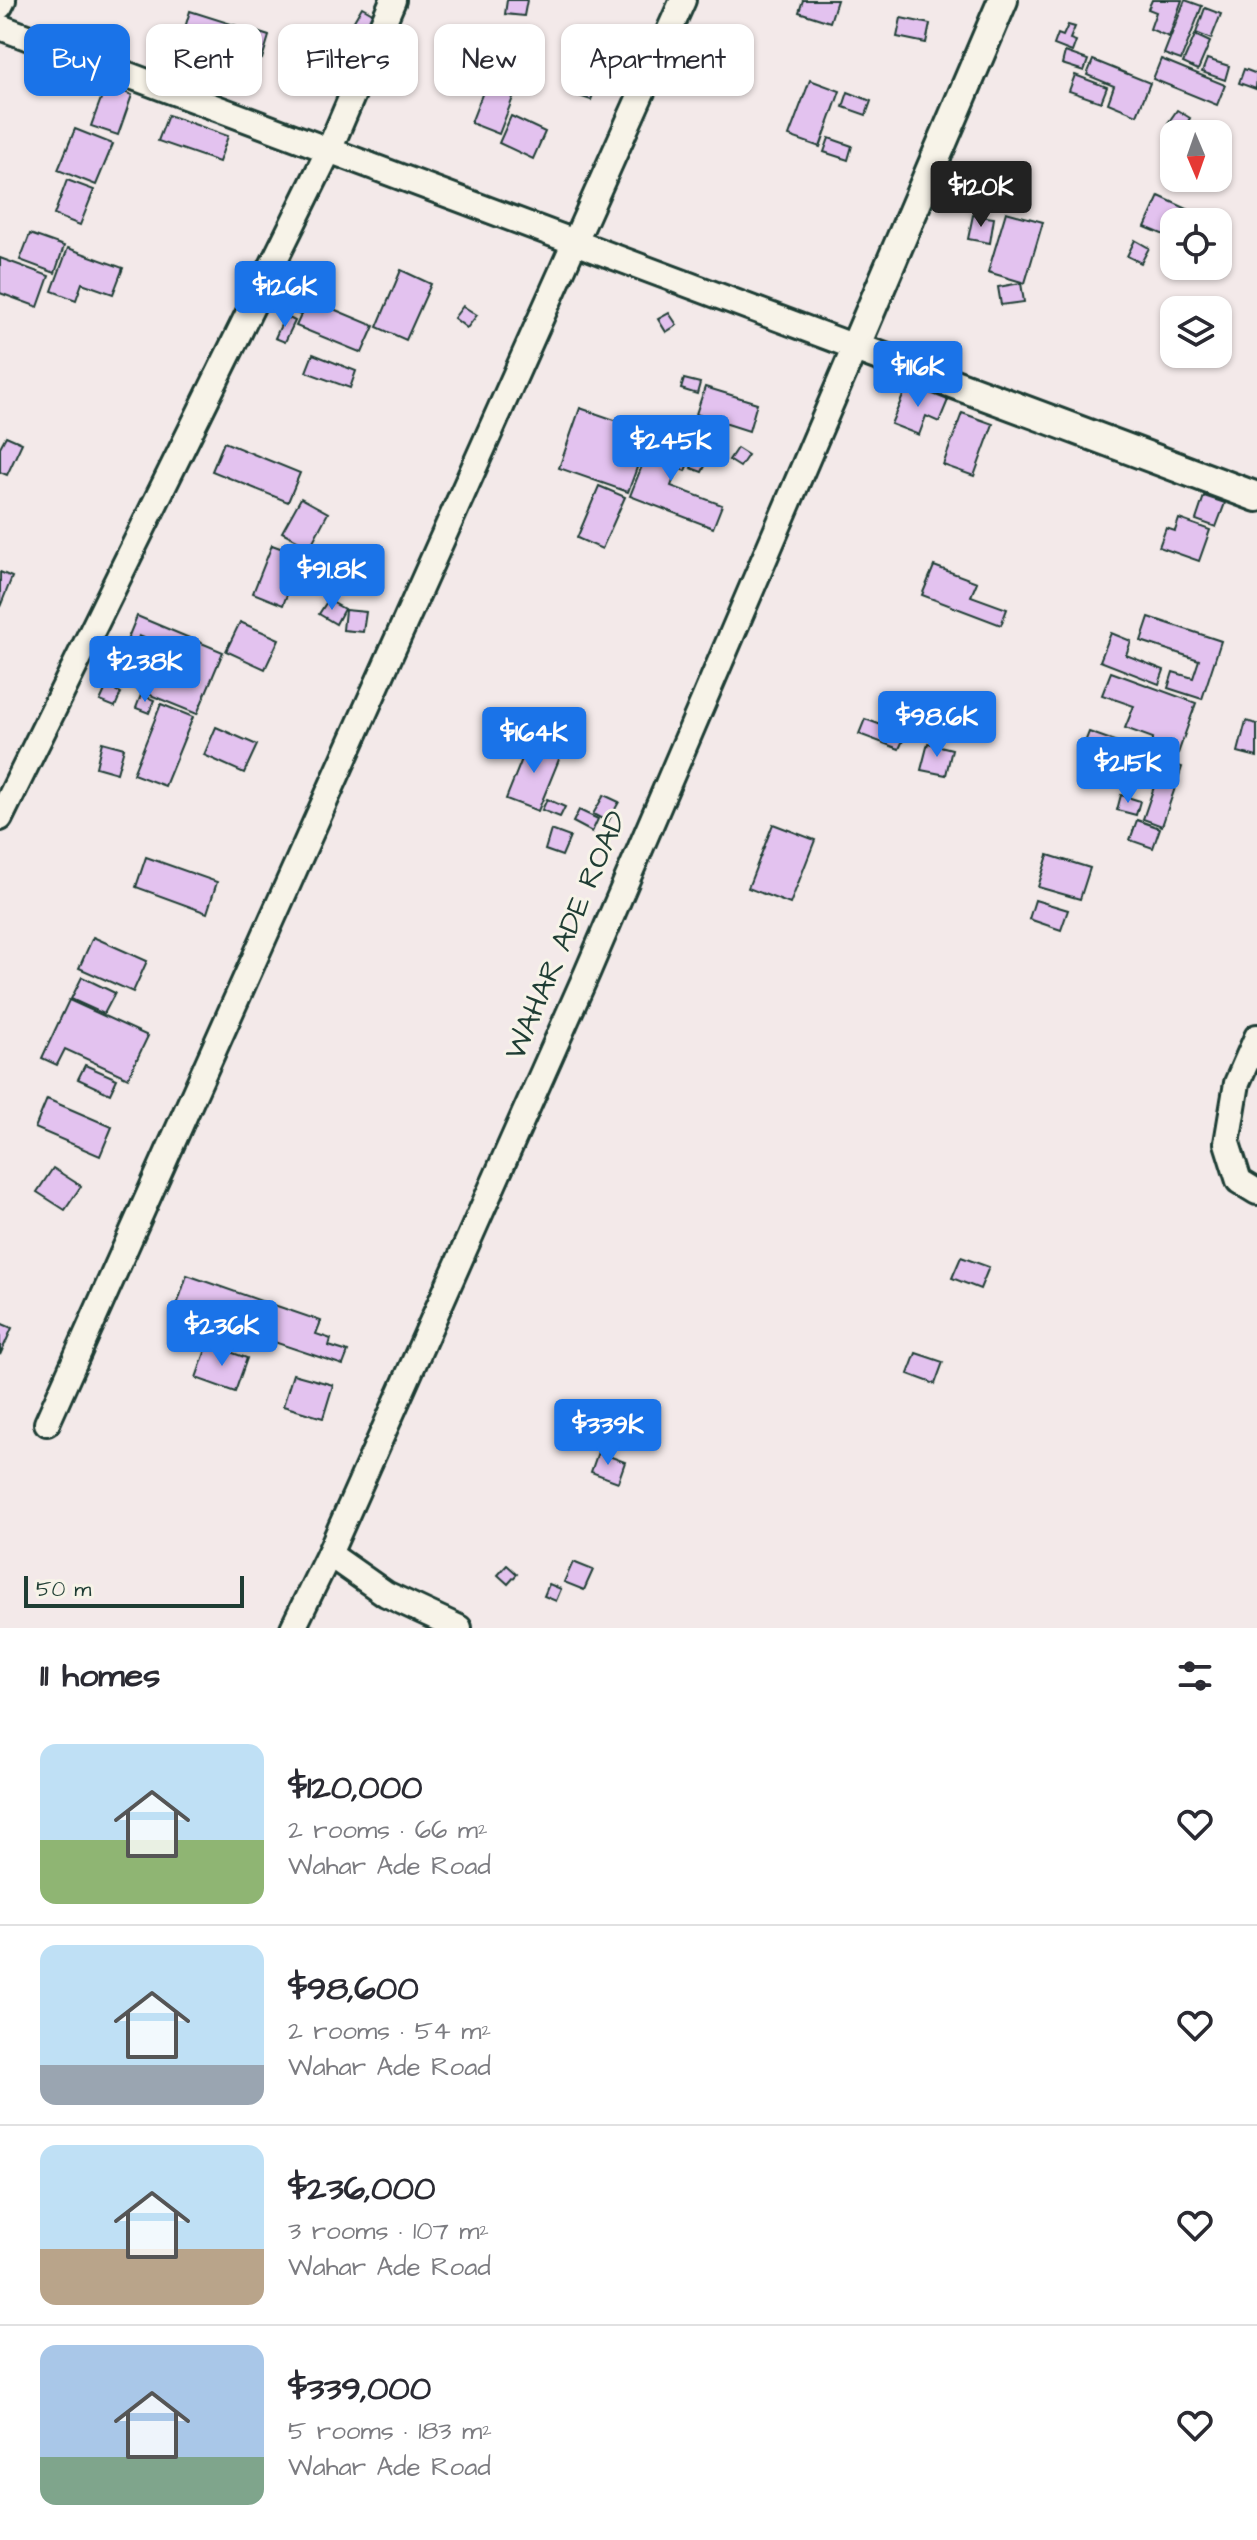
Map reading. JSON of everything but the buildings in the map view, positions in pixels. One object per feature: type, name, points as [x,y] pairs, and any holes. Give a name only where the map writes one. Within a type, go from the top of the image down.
[{"type":"street","points":[[0,6],[3,0]]},
{"type":"street","points":[[0,818],[329,150],[393,0]]},
{"type":"street","points":[[47,1423],[683,0]]},
{"type":"street","name":"WAHAR ADE ROAD","points":[[293,1628],[329,1554],[587,973],[1003,0]]},
{"type":"street","points":[[0,27],[1257,497]]},
{"type":"street","points":[[1257,1037],[1237,1083],[1227,1143],[1239,1181],[1257,1192]]},
{"type":"street","points":[[329,1554],[386,1594],[459,1628]]}]
